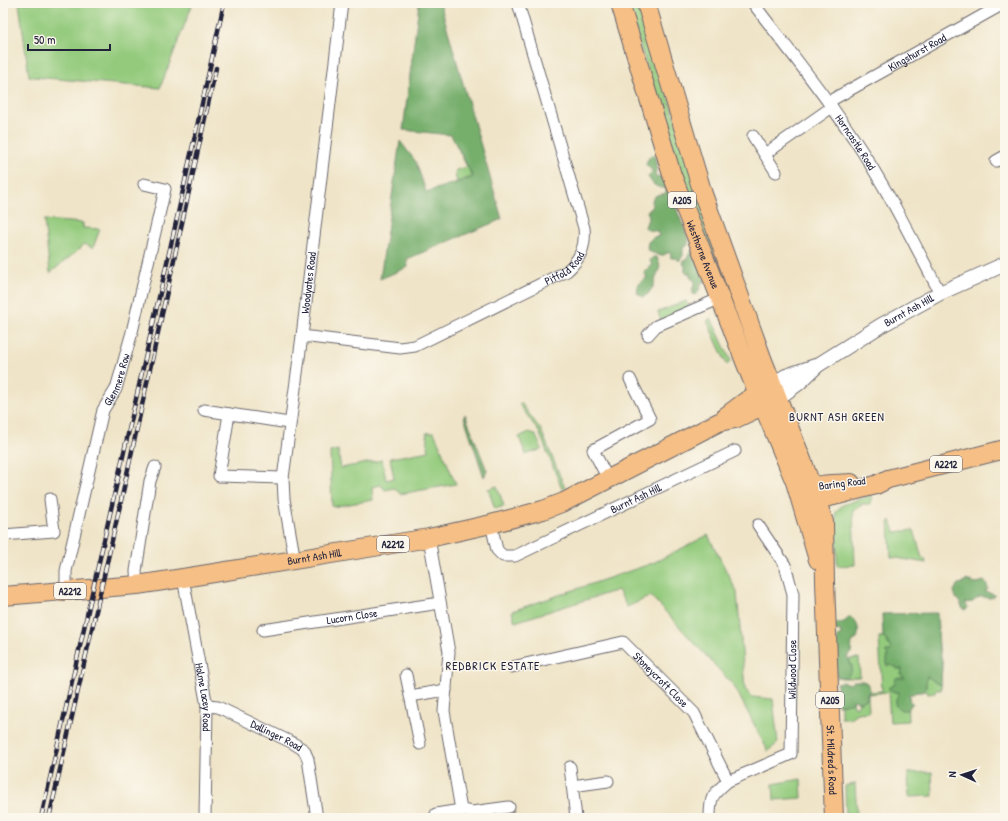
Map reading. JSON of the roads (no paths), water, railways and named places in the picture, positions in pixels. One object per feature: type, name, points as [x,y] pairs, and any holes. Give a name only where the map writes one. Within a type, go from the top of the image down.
[{"type":"main road","name":"Westhorne Avenue","points":[[620,3],[672,175],[721,298],[768,395]]},
{"type":"main road","name":"Westhorne Avenue","points":[[646,3],[703,194],[768,395],[808,497]]},
{"type":"main road","name":"Burnt Ash Hill","points":[[137,585],[295,561],[429,538],[491,524],[542,510],[564,502],[719,422],[735,409],[768,395]]},
{"type":"main road","name":"Baring Road","points":[[808,497],[852,491],[1005,449]]},
{"type":"main road","name":"Baring Road","points":[[808,497],[823,484],[849,483],[872,479],[882,482]]},
{"type":"main road","name":"Baring Road","points":[[824,522],[831,507],[852,491]]},
{"type":"main road","name":"St. Mildred's Road","points":[[808,497],[824,522],[834,818]]},
{"type":"main road","name":"St. Mildred's Road","points":[[808,497],[825,582]]},
{"type":"main road","name":"A2212","points":[[3,596],[137,585]]},
{"type":"street","name":"Woodyates Road","points":[[295,561],[284,499],[283,478],[289,423],[302,336],[342,3]]},
{"type":"street","name":"Pitfold Road","points":[[302,336],[400,348],[415,346],[567,271],[576,263],[582,252],[584,228],[518,3]]},
{"type":"street","name":"Horncastle Road","points":[[753,3],[830,104],[855,140],[879,180],[940,293]]},
{"type":"street","name":"Kingshurst Road","points":[[765,154],[830,104],[1005,3]]},
{"type":"street","points":[[752,136],[776,172]]},
{"type":"street","name":"Glenmere Row","points":[[66,592],[66,572],[103,410],[116,388],[132,332],[165,189],[144,184]]},
{"type":"street","name":"Burnt Ash Hill","points":[[768,395],[798,383],[818,365],[880,326],[940,293],[1005,264]]},
{"type":"street","points":[[648,335],[656,326],[721,298]]},
{"type":"street","points":[[608,479],[593,450],[650,419],[630,379]]},
{"type":"street","points":[[204,410],[289,423]]},
{"type":"street","points":[[229,414],[219,476],[283,478]]},
{"type":"street","name":"Burnt Ash Hill","points":[[491,524],[496,550],[503,556],[515,556],[735,451]]},
{"type":"street","points":[[137,585],[136,571],[144,518],[150,481],[155,467]]},
{"type":"street","points":[[3,535],[54,531],[50,499]]},
{"type":"street","name":"Wildwood Close","points":[[728,781],[791,754],[793,594],[785,565],[758,525]]},
{"type":"street","points":[[429,538],[449,652],[444,711],[461,810]]},
{"type":"street","name":"Holme Lacey Road","points":[[183,578],[207,706],[205,818]]},
{"type":"street","name":"Lucorn Close","points":[[263,630],[440,603]]},
{"type":"street","name":"Stoneycroft Close","points":[[512,667],[623,642],[694,713],[728,781]]},
{"type":"street","points":[[406,675],[420,744]]},
{"type":"street","points":[[410,696],[446,690]]},
{"type":"street","name":"Dallinger Road","points":[[207,706],[218,707],[293,742],[304,750],[308,759],[317,818]]},
{"type":"street","points":[[570,767],[576,818]]},
{"type":"street","points":[[572,786],[608,781]]},
{"type":"street","points":[[710,818],[710,807],[713,794],[728,781]]},
{"type":"street","points":[[436,814],[461,810],[472,812],[509,807]]},
{"type":"railway","points":[[41,818],[177,218],[224,3]]},
{"type":"railway","points":[[49,818],[123,492],[216,68]]},
{"type":"district","name":"BURNT ASH GREEN","points":[[837,417]]},
{"type":"district","name":"REDBRICK ESTATE","points":[[493,666]]}]
